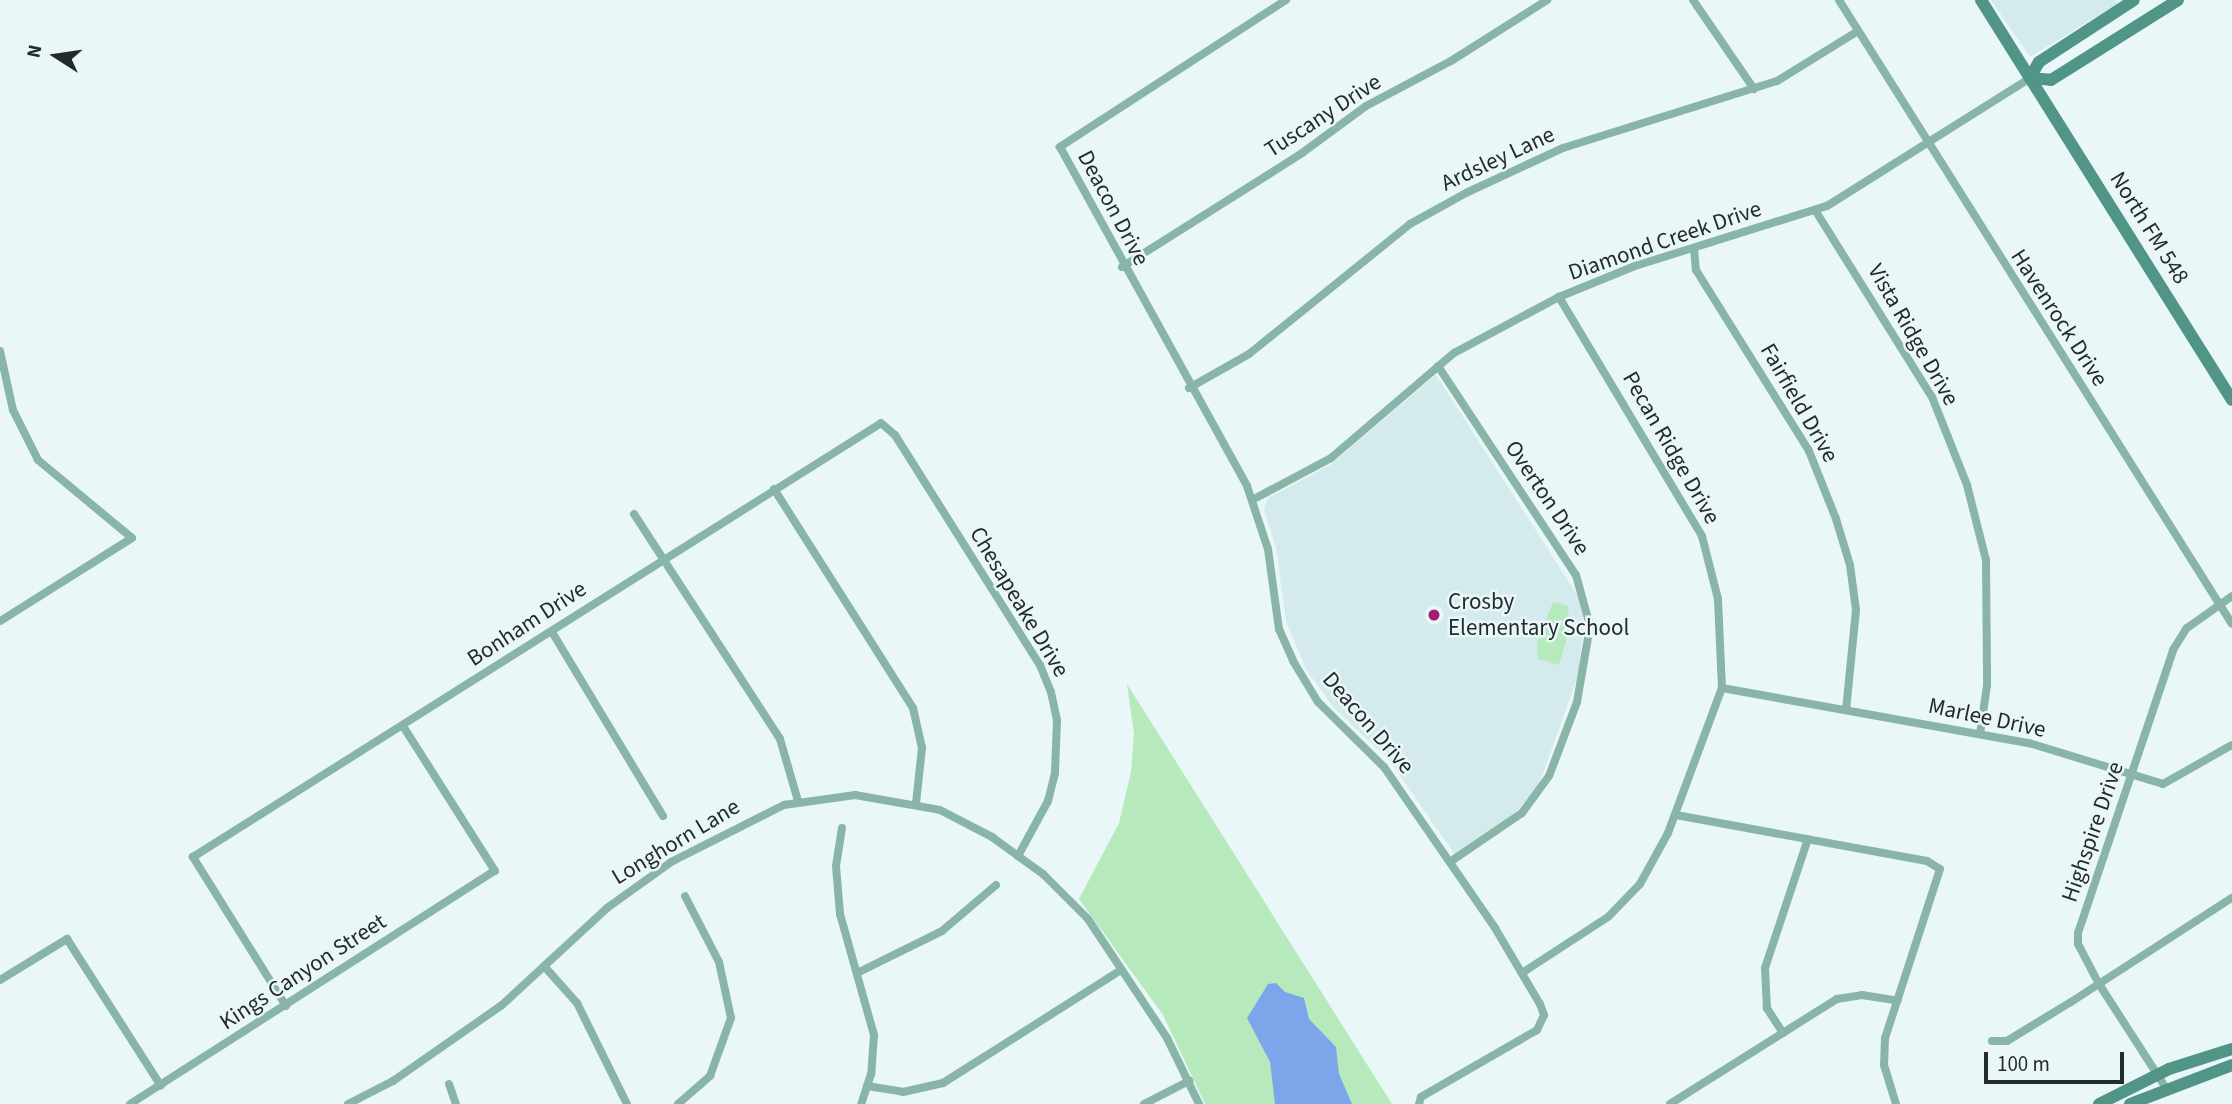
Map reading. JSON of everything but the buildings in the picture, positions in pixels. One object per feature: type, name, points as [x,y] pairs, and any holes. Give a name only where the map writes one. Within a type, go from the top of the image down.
[{"type":"main road","name":"North FM 548","points":[[1981,0],[2232,400]]},
{"type":"main road","points":[[2134,0],[2039,62],[2030,78],[2051,80],[2178,0]]},
{"type":"main road","points":[[2099,1104],[2159,1074],[2232,1049]]},
{"type":"main road","points":[[2130,1104],[2165,1088],[2232,1065]]},
{"type":"street","name":"Tuscany Drive","points":[[1122,267],[1302,153],[1366,106],[1451,61],[1547,0]]},
{"type":"street","points":[[1693,0],[1754,89]]},
{"type":"street","name":"Havenrock Drive","points":[[1839,0],[1925,144],[2232,624]]},
{"type":"street","name":"Deacon Drive","points":[[1280,1],[1060,147],[1122,267],[1252,500],[1268,549],[1279,629],[1293,661],[1318,702],[1384,767],[1450,862],[1540,1004],[1543,1023],[1421,1097],[1419,1104]]},
{"type":"street","name":"Ardsley Lane","points":[[1189,388],[1249,354],[1409,223],[1563,148],[1777,81],[1858,31]]},
{"type":"street","name":"Diamond Creek Drive","points":[[1252,500],[1331,458],[1438,366],[1559,297],[1815,210],[2030,78]]},
{"type":"street","name":"Vista Ridge Drive","points":[[1815,210],[1932,397],[1967,485],[1986,560],[1987,685],[1980,734]]},
{"type":"street","name":"Fairfield Drive","points":[[1694,249],[1696,270],[1809,451],[1836,519],[1856,610],[1846,710]]},
{"type":"street","name":"Pecan Ridge Drive","points":[[1522,973],[1608,917],[1640,884],[1676,815],[1722,688],[1718,599],[1702,536],[1559,297]]},
{"type":"street","points":[[0,351],[13,410],[38,460],[132,538],[0,621]]},
{"type":"street","name":"Overton Drive","points":[[1438,366],[1576,575],[1590,626],[1577,702],[1549,776],[1522,813],[1450,862]]},
{"type":"street","name":"Bonham Drive","points":[[286,1006],[194,857],[881,422]]},
{"type":"street","name":"Chesapeake Drive","points":[[881,422],[895,435],[1040,665],[1051,692],[1057,720],[1055,772],[1048,801],[1018,856]]},
{"type":"street","points":[[774,489],[913,708],[922,748],[916,803]]},
{"type":"street","points":[[634,514],[780,739],[798,802]]},
{"type":"street","name":"Highspire Drive","points":[[2165,1088],[2159,1074],[2099,984],[2078,944],[2078,933],[2133,778],[2173,650],[2187,628],[2232,596]]},
{"type":"street","points":[[552,632],[663,816]]},
{"type":"street","name":"Marlee Drive","points":[[1722,688],[2029,743],[2133,778],[2171,782],[2232,745]]},
{"type":"street","name":"Kings Canyon Street","points":[[130,1104],[495,872],[403,726]]},
{"type":"street","name":"Longhorn Lane","points":[[348,1104],[393,1081],[502,1005],[607,908],[671,862],[746,819],[798,802],[855,795],[916,803],[960,819],[1018,856],[1088,919],[1189,1080],[1199,1104]]},
{"type":"street","points":[[1676,815],[1927,861],[1940,869],[1883,1051],[1896,1104]]},
{"type":"street","points":[[842,828],[837,889],[874,1035],[867,1086],[860,1104]]},
{"type":"street","points":[[1783,1033],[1767,1008],[1765,968],[1808,839]]},
{"type":"street","points":[[859,972],[942,931],[996,885]]},
{"type":"street","points":[[678,1104],[710,1076],[731,1017],[719,962],[685,896]]},
{"type":"street","points":[[1992,1041],[2007,1041],[2232,898]]},
{"type":"street","points":[[0,980],[67,939],[161,1086]]},
{"type":"street","points":[[544,966],[577,1003],[627,1104]]},
{"type":"street","points":[[867,1086],[915,1091],[949,1080],[1121,970]]},
{"type":"street","points":[[1670,1104],[1783,1033],[1850,995],[1898,1001]]},
{"type":"street","points":[[1144,1104],[1189,1080]]},
{"type":"street","points":[[449,1084],[456,1104]]},
{"type":"shaded area","points":[[1991,0],[2115,0],[2117,4],[2030,57]]},
{"type":"shaded area","name":"Crosby Elementary School","points":[[1436,375],[1578,596],[1584,623],[1578,676],[1538,787],[1513,815],[1455,855],[1390,761],[1333,707],[1306,669],[1286,621],[1276,548],[1264,509],[1268,498],[1330,465]]},
{"type":"green space","points":[[1553,602],[1568,606],[1569,630],[1559,665],[1538,659],[1537,644]]},
{"type":"green space","points":[[1127,684],[1392,1104],[1205,1104],[1163,1015],[1079,899],[1119,823],[1131,772],[1134,734]]},
{"type":"water","points":[[1276,983],[1285,992],[1304,998],[1309,1019],[1336,1047],[1339,1074],[1352,1104],[1275,1104],[1270,1062],[1247,1018],[1268,984]]},
{"type":"place","name":"Crosby Elementary School","points":[[1434,615]]}]
